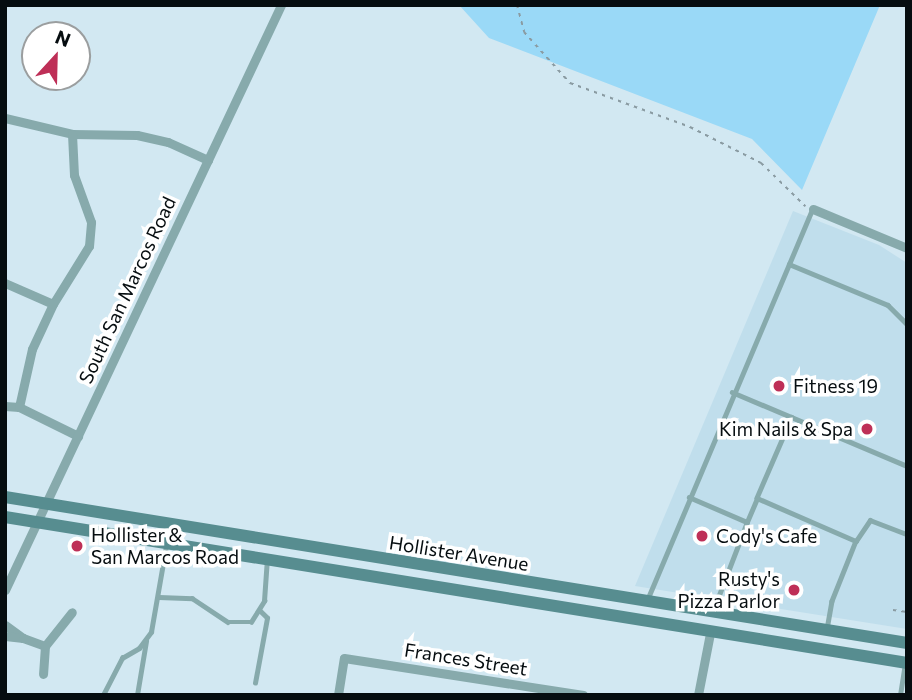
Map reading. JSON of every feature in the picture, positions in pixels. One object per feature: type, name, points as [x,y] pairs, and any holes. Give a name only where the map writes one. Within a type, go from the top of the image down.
[{"type":"main road","name":"Hollister Avenue","points":[[5,497],[907,643]]},
{"type":"main road","name":"Hollister Avenue","points":[[5,517],[267,562],[906,663]]},
{"type":"street","name":"South San Marcos Road","points":[[5,590],[281,5]]},
{"type":"street","points":[[5,118],[72,134],[136,135],[168,142],[208,160]]},
{"type":"street","points":[[19,407],[32,349],[53,304],[89,246],[92,222],[74,176],[72,134]]},
{"type":"street","points":[[813,209],[907,248]]},
{"type":"street","points":[[5,283],[53,304]]},
{"type":"street","points":[[5,406],[19,407],[78,436]]},
{"type":"street","points":[[43,674],[45,646],[72,612]]},
{"type":"street","points":[[5,625],[23,638]]},
{"type":"street","points":[[698,695],[710,633]]},
{"type":"street","points":[[5,636],[23,638],[45,646]]},
{"type":"street","name":"Frances Street","points":[[338,695],[344,657],[583,695]]},
{"type":"lane","points":[[646,602],[732,392],[813,209]]},
{"type":"lane","points":[[789,264],[888,305],[907,324]]},
{"type":"lane","points":[[732,392],[907,466]]},
{"type":"lane","points":[[713,613],[720,581],[792,417]]},
{"type":"lane","points":[[689,497],[747,522]]},
{"type":"lane","points":[[757,498],[856,541]]},
{"type":"lane","points":[[827,631],[832,601],[856,541],[870,520],[907,534]]},
{"type":"lane","points":[[137,695],[146,641],[159,597],[166,545]]},
{"type":"lane","points":[[159,597],[201,601],[228,622],[240,625],[251,622],[261,611],[267,562]]},
{"type":"lane","points":[[256,683],[267,618],[261,611]]},
{"type":"lane","points":[[103,695],[122,658],[146,641]]},
{"type":"lane","points":[[903,694],[906,663]]},
{"type":"path","points":[[517,5],[524,32],[570,83],[690,127],[761,163],[798,203],[813,209]]},
{"type":"path","points":[[893,610],[907,612]]},
{"type":"shaded area","points":[[459,5],[880,5],[802,190],[752,139],[489,38]]},
{"type":"shaded area","points":[[793,211],[879,245],[907,263],[907,629],[635,586]]},
{"type":"place","name":"Fitness 19","points":[[779,386]]},
{"type":"place","name":"Kim Nails & Spa","points":[[867,429]]},
{"type":"place","name":"Cody's Cafe","points":[[702,536]]},
{"type":"place","name":"Hollister & San Marcos Road","points":[[77,546]]},
{"type":"place","name":"Rusty's Pizza Parlor","points":[[794,590]]}]
